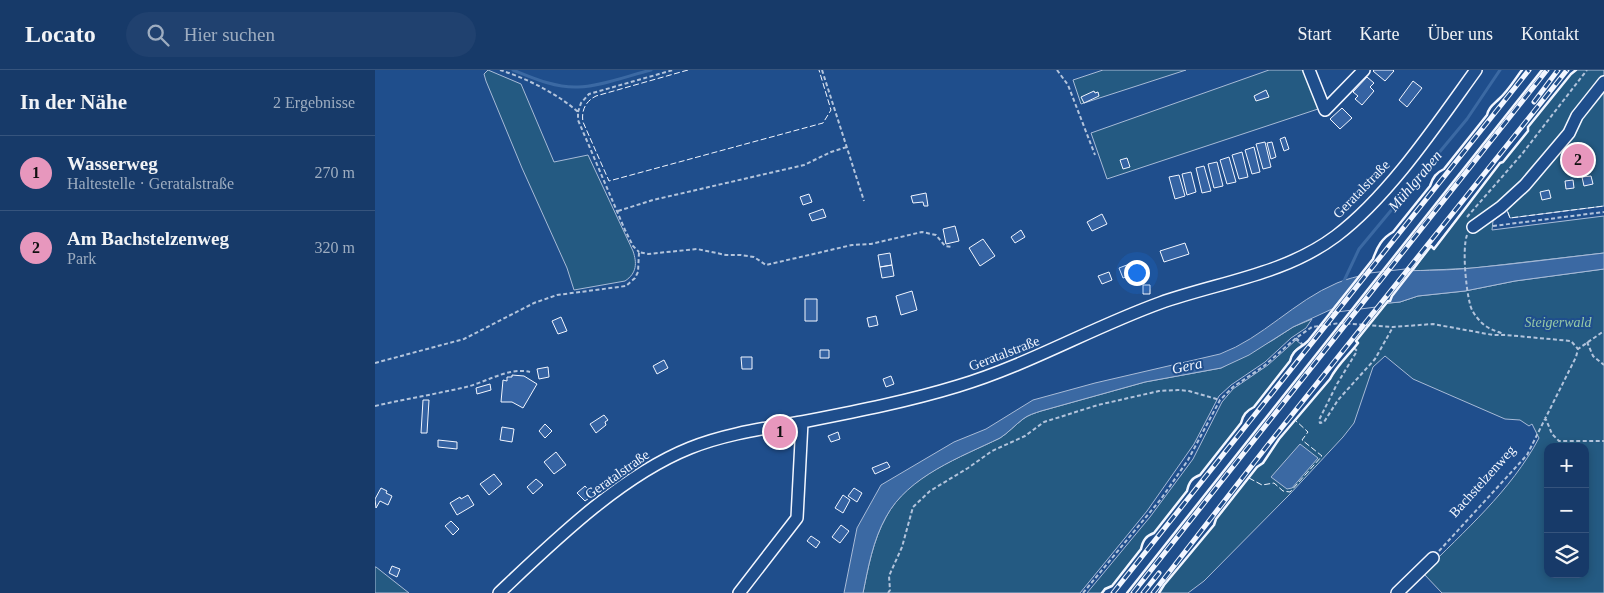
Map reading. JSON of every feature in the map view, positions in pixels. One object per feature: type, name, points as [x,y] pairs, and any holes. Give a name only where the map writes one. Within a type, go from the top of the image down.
[{"type":"street","points":[[1309,70],[1325,110],[1364,70]]},
{"type":"street","name":"Geratalstraße","points":[[499,593],[600,503],[633,479],[670,457],[709,441],[740,433],[841,415],[963,384],[1041,355],[1159,304],[1269,271],[1317,248],[1349,225],[1389,184],[1417,150],[1476,70]]},
{"type":"street","points":[[1470,223],[1501,207],[1525,185],[1569,133],[1577,116],[1604,82]]},
{"type":"street","points":[[739,593],[797,518],[801,422]]},
{"type":"street","points":[[1397,593],[1433,558]]},
{"type":"path","points":[[500,70],[553,94],[569,103],[578,112]]},
{"type":"path","points":[[673,70],[589,94],[581,103],[578,112],[578,120],[617,211],[633,246],[639,252],[648,254],[697,249],[726,255],[754,257],[766,265],[852,245],[871,244],[922,232],[936,235],[945,246],[953,247]]},
{"type":"path","points":[[822,70],[864,201]]},
{"type":"path","points":[[1057,70],[1067,85],[1095,155]]},
{"type":"path","points":[[1506,335],[1489,328],[1479,321],[1470,305],[1464,243],[1470,223],[1587,70]]},
{"type":"path","points":[[617,211],[653,200],[805,165],[831,152],[847,147]]},
{"type":"path","points":[[1494,226],[1604,212]]},
{"type":"path","points":[[375,363],[464,338],[534,303],[557,295],[625,286],[639,272],[639,252]]},
{"type":"path","points":[[1083,593],[1166,492],[1189,460],[1221,400],[1233,387],[1312,327],[1340,323],[1393,327],[1433,324],[1493,336],[1506,335],[1571,341],[1578,349]]},
{"type":"path","points":[[1354,348],[1357,351],[1321,415],[1320,423],[1324,422],[1338,400],[1375,358],[1393,327]]},
{"type":"path","name":"Bachstelzenweg","points":[[1433,558],[1527,455],[1576,357],[1578,349],[1604,331]]},
{"type":"path","points":[[1296,338],[1303,345]]},
{"type":"path","points":[[1587,342],[1593,356],[1604,365]]},
{"type":"path","points":[[375,406],[468,386],[512,371],[522,370],[529,372]]},
{"type":"path","points":[[887,593],[890,590],[889,576],[902,547],[913,508],[930,491],[992,451],[1025,436],[1044,422],[1098,405],[1159,391],[1189,391],[1221,400]]},
{"type":"path","points":[[1545,417],[1553,434],[1559,441],[1604,441]]},
{"type":"green space","points":[[488,70],[521,84],[554,162],[588,155],[633,251],[635,268],[632,275],[625,281],[574,290],[567,268],[522,168],[486,81],[484,74]]},
{"type":"green space","points":[[1103,70],[1186,70],[1081,104],[1073,80]]},
{"type":"green space","points":[[1269,70],[1304,70],[1321,108],[1107,179],[1091,133]]},
{"type":"green space","points":[[1576,70],[1604,70],[1604,206],[1510,218],[1507,210],[1493,221],[1492,230],[1604,216],[1604,253],[1474,268],[1413,271],[1431,246],[1434,248],[1500,163],[1503,162],[1528,131],[1528,127]]},
{"type":"green space","name":"Steigerwald","points":[[1604,269],[1604,593],[1442,593],[1423,573],[1501,493],[1515,476],[1539,438],[1532,424],[1529,426],[1520,420],[1505,419],[1413,379],[1385,356],[1373,367],[1354,423],[1289,495],[1204,581],[1188,593],[1159,593],[1214,525],[1216,519],[1257,467],[1263,463],[1279,439],[1330,379],[1358,343],[1356,341],[1387,303],[1400,302],[1418,296],[1465,291],[1515,281]]},
{"type":"green space","points":[[1312,319],[1306,328],[1291,338],[1265,362],[1231,385],[1219,396],[1194,444],[1147,511],[1080,593],[863,593],[874,545],[886,517],[907,490],[936,469],[1000,438],[1032,414],[1145,382],[1221,368],[1293,327]]},
{"type":"green space","points":[[1296,340],[1302,345],[1293,352],[1290,361],[1254,407],[1245,414],[1241,423],[1200,475],[1191,481],[1187,491],[1154,533],[1145,539],[1141,549],[1112,586],[1105,589],[1102,593],[1087,593],[1150,517],[1193,459],[1222,402],[1233,389],[1268,365]]},
{"type":"green space","points":[[376,567],[409,593],[375,593]]},
{"type":"water","name":"Gera","points":[[1604,253],[1604,269],[1515,281],[1465,291],[1418,296],[1400,302],[1332,309],[1293,327],[1249,355],[1221,368],[1145,382],[1029,415],[1000,438],[937,469],[908,490],[896,503],[881,526],[871,554],[863,593],[844,593],[857,528],[881,485],[954,442],[986,429],[1033,400],[1095,383],[1220,354],[1250,339],[1321,291],[1353,278],[1386,272],[1472,268]]},
{"type":"water","points":[[1300,444],[1318,458],[1292,488],[1287,489],[1271,477]]},
{"type":"pier","points":[[1414,268],[1390,301],[1384,306],[1329,313],[1361,274]]},
{"type":"building","points":[[1374,70],[1393,70],[1394,71],[1385,81]]},
{"type":"building","points":[[1367,77],[1374,83],[1370,87],[1374,91],[1362,105],[1355,99],[1358,96],[1353,92]]},
{"type":"building","points":[[1413,81],[1422,88],[1407,107],[1399,100]]},
{"type":"building","points":[[1266,90],[1269,97],[1256,101],[1254,96]]},
{"type":"building","points":[[1094,91],[1095,93],[1098,92],[1099,96],[1084,103],[1081,97]]},
{"type":"building","points":[[1342,108],[1352,118],[1340,129],[1330,119]]},
{"type":"building","points":[[1285,137],[1289,149],[1284,151],[1280,139]]},
{"type":"building","points":[[1265,142],[1271,167],[1263,169],[1256,144]]},
{"type":"building","points":[[1272,142],[1276,157],[1271,159],[1267,143]]},
{"type":"building","points":[[1254,147],[1260,172],[1252,174],[1245,150]]},
{"type":"building","points":[[1242,152],[1248,177],[1239,179],[1232,155]]},
{"type":"building","points":[[1229,157],[1236,182],[1227,184],[1220,160]]},
{"type":"building","points":[[1127,158],[1130,167],[1123,169],[1120,160]]},
{"type":"building","points":[[1217,162],[1223,186],[1214,188],[1208,164]]},
{"type":"building","points":[[1586,162],[1588,171],[1579,173],[1578,163]]},
{"type":"building","points":[[1204,166],[1211,191],[1202,193],[1196,168]]},
{"type":"building","points":[[1191,172],[1196,192],[1187,195],[1182,174]]},
{"type":"building","points":[[1179,175],[1185,196],[1175,199],[1169,177]]},
{"type":"building","points":[[1591,176],[1593,184],[1584,186],[1582,177]]},
{"type":"building","points":[[1573,180],[1574,188],[1566,189],[1565,181]]},
{"type":"building","points":[[1549,190],[1551,198],[1542,200],[1540,192]]},
{"type":"building","points":[[926,193],[928,206],[924,206],[923,202],[913,203],[911,196]]},
{"type":"building","points":[[809,194],[812,202],[803,205],[800,197]]},
{"type":"building","points":[[823,209],[826,217],[812,221],[809,214]]},
{"type":"building","points":[[1102,214],[1107,224],[1092,231],[1087,222]]},
{"type":"building","points":[[955,226],[959,241],[946,244],[943,229]]},
{"type":"building","points":[[1021,230],[1025,237],[1015,243],[1011,237]]},
{"type":"building","points":[[983,239],[995,256],[980,266],[969,248]]},
{"type":"building","points":[[1185,243],[1189,254],[1164,262],[1160,251]]},
{"type":"building","points":[[890,253],[892,265],[880,267],[878,255]]},
{"type":"building","points":[[1132,263],[1136,273],[1123,278],[1119,268]]},
{"type":"building","points":[[892,265],[894,276],[882,278],[880,267]]},
{"type":"building","points":[[1109,272],[1112,280],[1102,284],[1098,276]]},
{"type":"building","points":[[1143,285],[1150,285],[1150,294],[1143,294]]},
{"type":"building","points":[[912,291],[917,310],[901,315],[896,296]]},
{"type":"building","points":[[805,299],[817,299],[817,321],[805,321]]},
{"type":"building","points":[[876,316],[878,325],[869,327],[867,318]]},
{"type":"building","points":[[561,317],[567,331],[558,334],[552,321]]},
{"type":"building","points":[[820,350],[829,350],[829,358],[820,358]]},
{"type":"building","points":[[741,357],[752,357],[752,369],[742,369]]},
{"type":"building","points":[[664,360],[668,368],[657,374],[653,366]]},
{"type":"building","points":[[548,367],[549,377],[539,379],[537,369]]},
{"type":"building","points":[[512,375],[524,376],[537,384],[523,408],[512,402],[501,402],[503,380],[507,381],[507,377],[512,377]]},
{"type":"building","points":[[891,376],[894,384],[886,387],[883,379]]},
{"type":"building","points":[[490,384],[491,390],[477,394],[476,388]]},
{"type":"building","points":[[423,400],[429,400],[427,433],[421,433]]},
{"type":"building","points":[[604,415],[608,420],[605,422],[606,425],[596,433],[590,424]]},
{"type":"building","points":[[545,424],[552,431],[545,438],[539,431]]},
{"type":"building","points":[[502,427],[514,429],[512,442],[500,440]]},
{"type":"building","points":[[838,432],[840,439],[831,442],[828,436]]},
{"type":"building","points":[[438,440],[457,442],[457,449],[438,447]]},
{"type":"building","points":[[556,452],[566,465],[554,474],[544,462]]},
{"type":"building","points":[[887,462],[890,467],[875,474],[872,468]]},
{"type":"building","points":[[494,474],[502,484],[489,495],[480,484]]},
{"type":"building","points":[[536,479],[543,485],[533,494],[527,487]]},
{"type":"building","points":[[585,486],[593,495],[585,501],[577,493]]},
{"type":"building","points":[[381,488],[392,496],[388,505],[380,501],[376,508],[375,499]]},
{"type":"building","points":[[854,488],[862,493],[857,502],[848,496]]},
{"type":"building","points":[[468,495],[474,505],[457,515],[450,503]]},
{"type":"building","points":[[843,495],[850,500],[843,513],[835,508]]},
{"type":"building","points":[[451,521],[459,529],[453,535],[445,526]]},
{"type":"building","points":[[841,525],[849,531],[840,543],[832,537]]},
{"type":"building","points":[[811,536],[820,542],[816,548],[807,541]]},
{"type":"building","points":[[392,566],[400,569],[397,577],[389,573]]},
{"type":"waterway","points":[[513,70],[536,79],[569,87],[605,83],[651,70]]},
{"type":"waterway","name":"Mühlgraben","points":[[1343,283],[1359,249],[1467,119],[1500,70]]},
{"type":"railway","points":[[1113,593],[1529,70]]},
{"type":"railway","points":[[1133,593],[1547,70]]},
{"type":"railway","points":[[1534,102],[1558,70]]},
{"type":"railway","points":[[1153,593],[1267,446],[1567,70]]},
{"type":"railway","points":[[1143,593],[1159,573]]},
{"type":"fence","points":[[688,70],[596,96],[589,100],[584,110],[583,122],[609,181],[823,123],[831,110],[819,70]]},
{"type":"fence","points":[[1524,194],[1507,210],[1510,218],[1604,206]]},
{"type":"fence","points":[[1249,478],[1262,485],[1274,483],[1283,491],[1290,492],[1322,456],[1302,440],[1308,432],[1295,420]]},
{"type":"wall","points":[[1102,593],[1105,589],[1112,586],[1141,549],[1145,539],[1154,533],[1187,491],[1191,481],[1200,475],[1241,423],[1245,414],[1254,407],[1295,352],[1308,341],[1373,259],[1383,240],[1393,232],[1430,186],[1435,176],[1444,169],[1487,115],[1490,108],[1522,70]]},
{"type":"wall","points":[[1127,593],[1542,70]]},
{"type":"wall","points":[[1159,593],[1214,525],[1216,519],[1257,467],[1263,463],[1279,439],[1330,379],[1358,343],[1356,341],[1388,301],[1390,301],[1431,246],[1434,249],[1500,163],[1503,162],[1528,131],[1528,127],[1576,70]]},
{"type":"place","name":"Am Bachstelzenweg","points":[[1578,160]]},
{"type":"place","name":"Wasserweg","points":[[780,432]]}]
